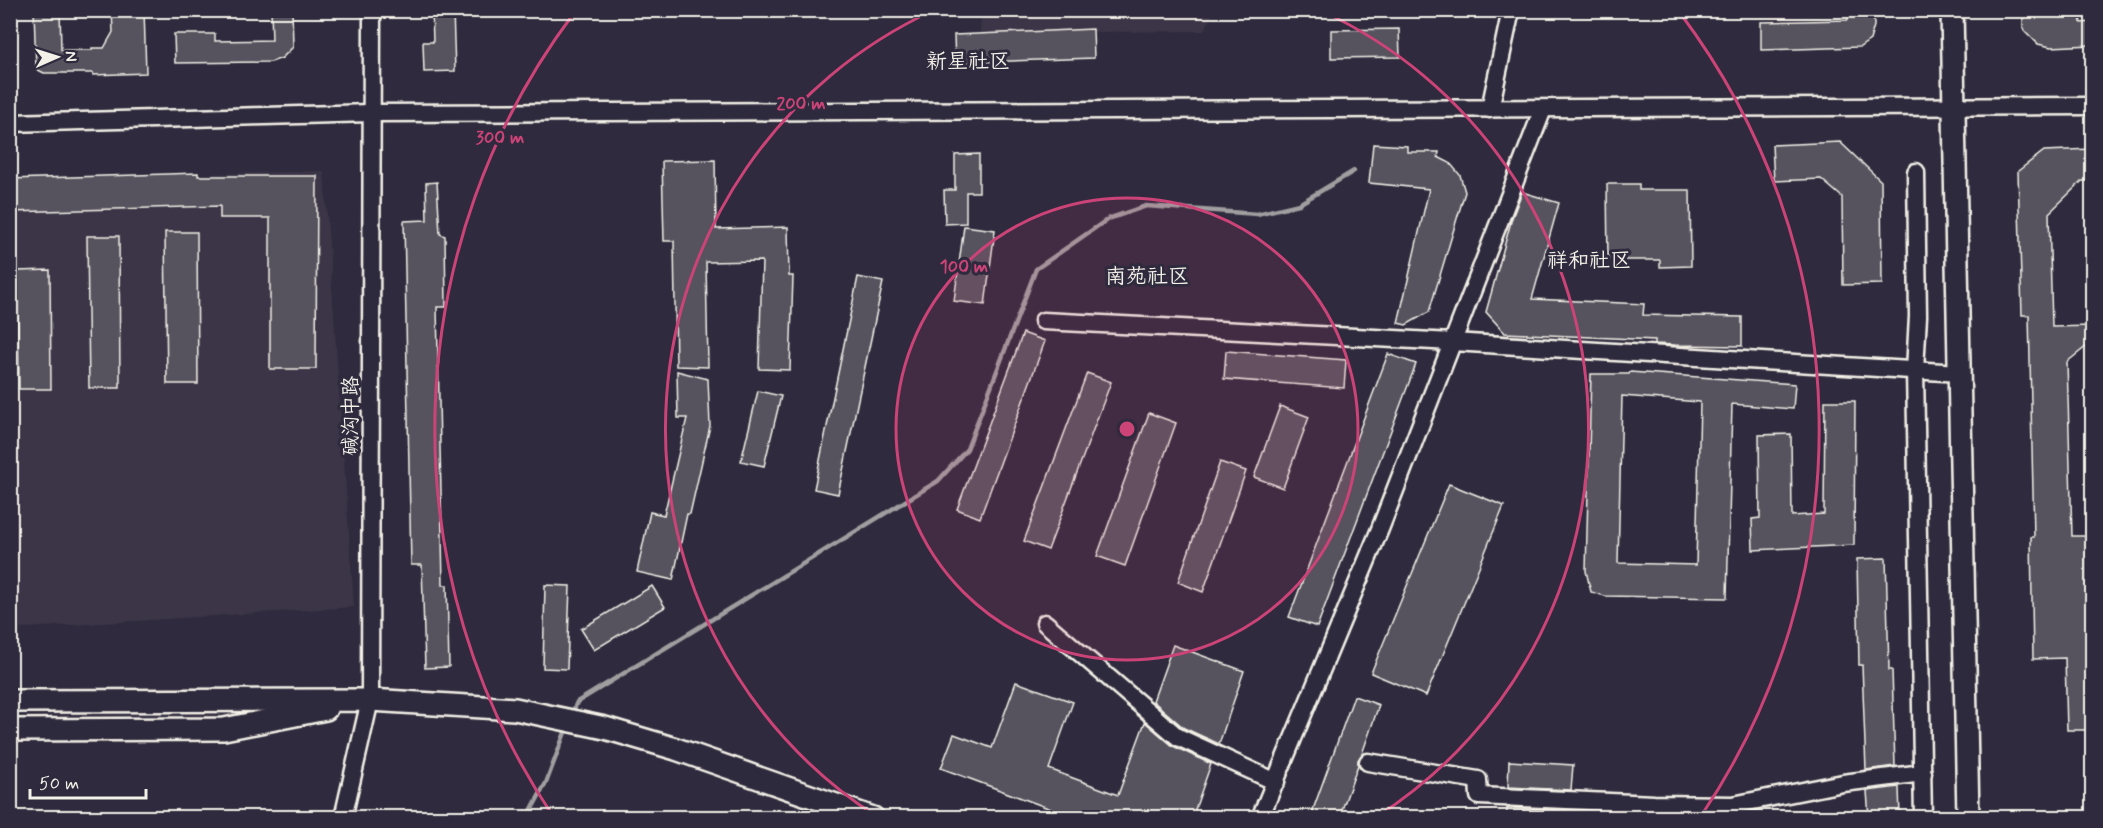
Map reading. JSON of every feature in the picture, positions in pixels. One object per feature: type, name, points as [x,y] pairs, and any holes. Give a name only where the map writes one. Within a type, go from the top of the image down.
[{"type":"main road","points":[[1952,10],[1968,818]]},
{"type":"main road","points":[[10,730],[224,729],[370,700]]},
{"type":"main road","points":[[10,701],[370,700],[515,709],[605,728],[676,749],[873,818]]},
{"type":"street","name":"碱沟中路","points":[[343,818],[370,700],[372,10]]},
{"type":"street","points":[[1490,109],[1511,10]]},
{"type":"street","points":[[10,123],[371,113],[2092,106]]},
{"type":"street","points":[[1260,818],[1380,529],[1543,109]]},
{"type":"street","points":[[1916,172],[1918,316],[1915,370],[1923,818]]},
{"type":"street","points":[[1043,321],[1453,342],[1960,373]]},
{"type":"street","points":[[1045,623],[1178,737],[1276,782]]},
{"type":"street","points":[[1368,762],[1478,780],[1479,796],[1654,804],[1733,805],[1843,783],[1923,773]]},
{"type":"shaded area","points":[[981,11],[1214,11],[1204,31],[980,33]]},
{"type":"shaded area","points":[[324,171],[354,607],[11,629],[11,179]]},
{"type":"building","points":[[34,10],[60,10],[61,50],[92,50],[92,48],[104,48],[113,32],[112,10],[144,10],[146,73],[93,75],[93,73],[44,73],[36,69]]},
{"type":"building","points":[[271,10],[292,10],[293,47],[282,58],[271,62],[175,63],[174,34],[215,34],[215,41],[272,40]]},
{"type":"building","points":[[432,10],[453,10],[455,71],[424,72],[423,42],[433,42]]},
{"type":"building","points":[[1848,10],[1874,10],[1874,26],[1870,40],[1860,47],[1761,50],[1761,22],[1848,20]]},
{"type":"building","points":[[2023,10],[2062,10],[2065,15],[2080,14],[2081,23],[2092,22],[2092,45],[2051,47],[2038,44],[2023,29]]},
{"type":"building","points":[[1093,29],[1094,58],[955,63],[954,35]]},
{"type":"building","points":[[1399,29],[1400,57],[1331,58],[1331,30]]},
{"type":"building","points":[[1840,142],[1881,181],[1882,284],[1843,285],[1842,197],[1821,179],[1774,181],[1772,145]]},
{"type":"building","points":[[1373,144],[1407,146],[1407,152],[1439,152],[1438,157],[1450,163],[1460,175],[1465,192],[1429,312],[1406,325],[1398,323],[1429,189],[1369,183]]},
{"type":"building","points":[[2092,149],[2092,181],[2082,181],[2049,213],[2052,327],[2092,326],[2092,346],[2087,346],[2067,362],[2072,536],[2092,536],[2092,730],[2067,730],[2065,658],[2033,659],[2031,537],[2034,537],[2029,315],[2022,315],[2018,171],[2044,151]]},
{"type":"building","points":[[979,154],[979,192],[966,192],[966,223],[945,224],[944,190],[955,190],[955,155]]},
{"type":"building","points":[[715,160],[716,229],[788,227],[789,276],[793,276],[790,370],[759,369],[762,261],[706,262],[708,367],[676,366],[674,241],[664,241],[662,161]]},
{"type":"building","points":[[198,173],[198,176],[317,176],[316,369],[270,369],[270,218],[220,218],[220,206],[10,212],[10,179]]},
{"type":"building","points":[[437,182],[440,234],[445,236],[446,307],[437,307],[443,585],[447,585],[449,667],[425,668],[422,565],[411,565],[404,221],[427,220],[426,183]]},
{"type":"building","points":[[1607,184],[1639,184],[1639,190],[1690,190],[1691,266],[1660,267],[1660,260],[1608,260]]},
{"type":"building","points":[[1522,192],[1559,203],[1532,299],[1644,304],[1643,315],[1742,317],[1742,346],[1655,344],[1655,340],[1505,333],[1486,312],[1512,218]]},
{"type":"building","points":[[964,226],[995,230],[985,305],[954,301]]},
{"type":"building","points":[[165,232],[197,232],[198,384],[167,384]]},
{"type":"building","points":[[87,236],[119,236],[120,388],[89,388]]},
{"type":"building","points":[[50,270],[51,389],[19,389],[17,271]]},
{"type":"building","points":[[858,277],[883,282],[838,494],[814,489]]},
{"type":"building","points":[[1023,333],[1045,341],[980,518],[957,509]]},
{"type":"building","points":[[1226,351],[1346,360],[1344,388],[1224,379]]},
{"type":"building","points":[[1388,354],[1416,364],[1317,627],[1289,617]]},
{"type":"building","points":[[677,371],[708,379],[710,426],[690,514],[687,514],[673,580],[637,572],[650,512],[664,515],[687,418],[678,418]]},
{"type":"building","points":[[1630,372],[1795,384],[1793,409],[1732,404],[1727,598],[1605,596],[1591,592],[1586,571],[1591,374],[1629,374]],"holes":[[[1622,396],[1700,402],[1696,565],[1618,563]]]},
{"type":"building","points":[[1087,373],[1111,382],[1048,550],[1024,541]]},
{"type":"building","points":[[758,391],[781,396],[764,466],[741,461]]},
{"type":"building","points":[[1825,401],[1855,401],[1854,545],[1753,550],[1752,519],[1760,518],[1759,435],[1791,434],[1792,516],[1824,514]]},
{"type":"building","points":[[1280,406],[1309,417],[1283,488],[1254,477]]},
{"type":"building","points":[[1149,413],[1176,423],[1125,566],[1097,556]]},
{"type":"building","points":[[1220,462],[1246,471],[1203,592],[1178,582]]},
{"type":"building","points":[[1449,484],[1504,506],[1426,696],[1371,673]]},
{"type":"building","points":[[1886,558],[1889,670],[1892,670],[1895,766],[1866,770],[1862,665],[1859,665],[1857,559]]},
{"type":"building","points":[[545,585],[570,586],[567,669],[543,668]]},
{"type":"building","points":[[652,586],[665,607],[594,650],[581,629]]},
{"type":"building","points":[[1173,645],[1244,671],[1219,744],[1184,728],[1153,701]]},
{"type":"building","points":[[1016,682],[1073,702],[1049,769],[1118,795],[1145,722],[1173,746],[1211,764],[1192,818],[1075,818],[941,768],[954,734],[992,748]]},
{"type":"building","points":[[1354,696],[1379,705],[1339,818],[1310,818]]},
{"type":"building","points":[[1509,761],[1573,765],[1571,790],[1508,787]]},
{"type":"building","points":[[1899,787],[1900,818],[1869,818],[1867,791]]},
{"type":"building","points":[[1507,808],[1570,811],[1569,818],[1506,818]]},
{"type":"waterway","points":[[571,716],[577,702],[938,481],[967,449],[1036,269],[1108,219],[1146,206],[1257,214],[1299,204],[1354,171]]},
{"type":"waterway","points":[[527,818],[546,783],[567,727]]},
{"type":"district","name":"新星社区","points":[[968,61]]},
{"type":"district","name":"祥和社区","points":[[1589,260]]},
{"type":"district","name":"南苑社区","points":[[1147,276]]}]
